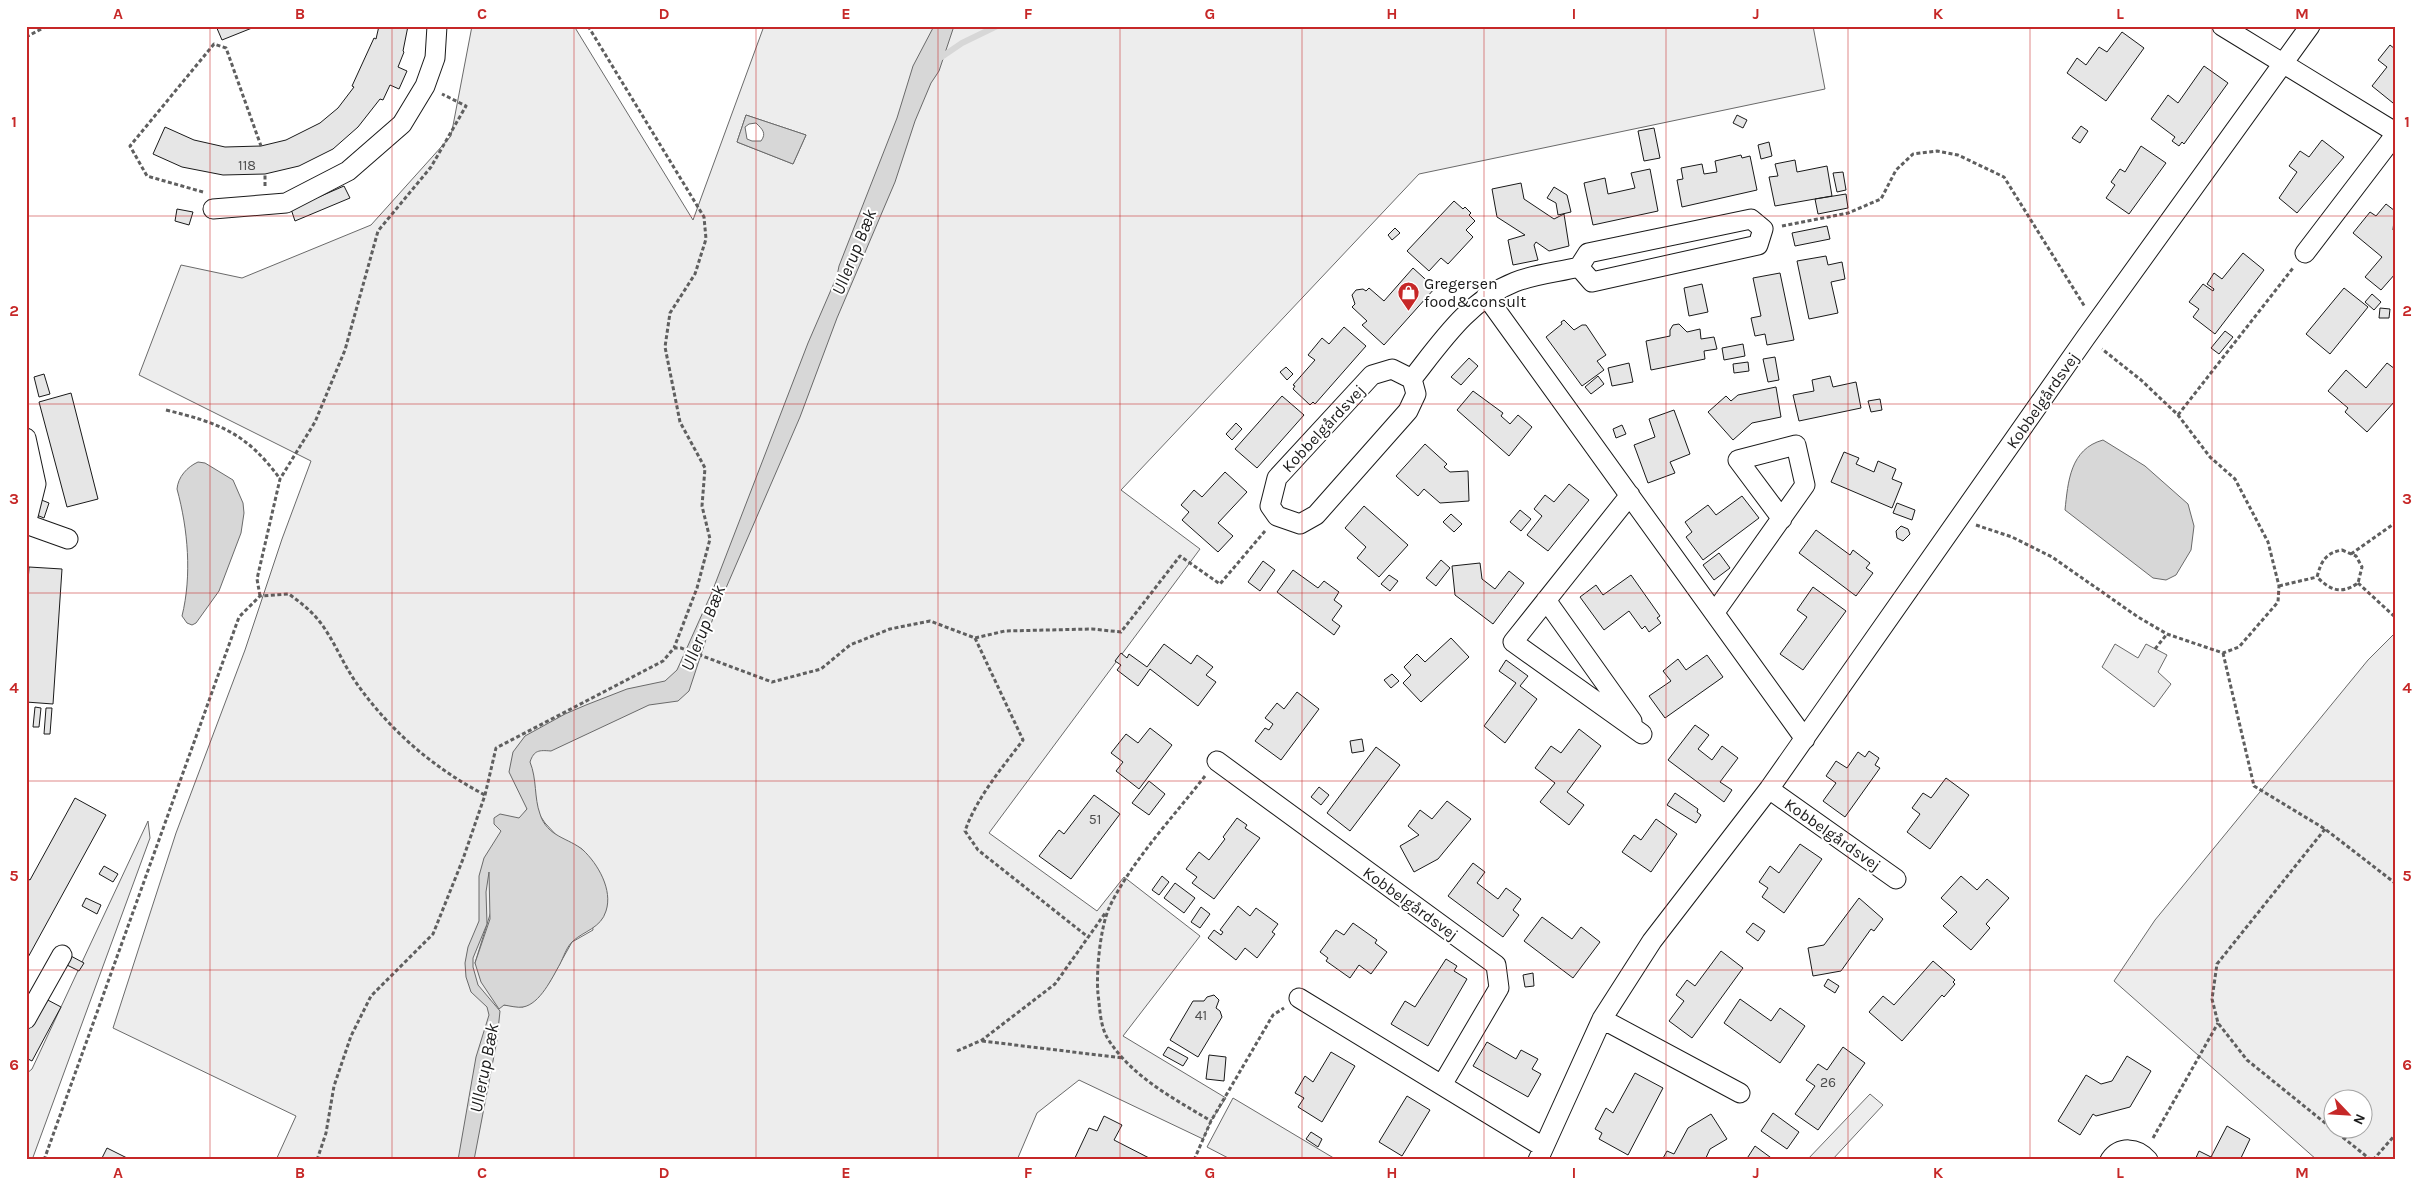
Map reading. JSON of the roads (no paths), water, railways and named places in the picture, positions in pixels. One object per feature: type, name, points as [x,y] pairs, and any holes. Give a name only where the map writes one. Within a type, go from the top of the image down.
[{"type":"street","points":[[213,209],[286,203],[348,171],[402,124],[425,86],[435,58],[437,26]]},
{"type":"street","points":[[2222,26],[2395,134],[2305,253]]},
{"type":"street","name":"Kobbelgårdsvej","points":[[1299,998],[1442,1084],[1541,1153],[1602,1018],[1652,941],[1769,790],[2091,331],[2310,26]]},
{"type":"street","points":[[1412,379],[1460,319],[1486,296],[1516,281],[1579,267],[1588,253],[1751,219],[1763,229],[1758,245],[1592,282],[1579,267]]},
{"type":"street","points":[[1486,296],[1805,739]]},
{"type":"street","name":"Kobbelgårdsvej","points":[[1392,369],[1412,379],[1416,394],[1408,411],[1316,515],[1300,524],[1277,516],[1270,506],[1277,478],[1372,375],[1392,369]]},
{"type":"street","points":[[26,438],[36,484],[26,524],[68,539]]},
{"type":"street","points":[[1546,600],[1642,734],[1512,642],[1630,495]]},
{"type":"street","points":[[1715,612],[1782,519]]},
{"type":"street","name":"Kobbelgårdsvej","points":[[1217,761],[1496,965],[1499,988],[1442,1084]]},
{"type":"street","name":"Kobbelgårdsvej","points":[[1769,790],[1896,879]]},
{"type":"street","points":[[26,1019],[62,955]]},
{"type":"street","points":[[1602,1018],[1740,1093]]},
{"type":"street","points":[[2110,1160],[2121,1151],[2136,1151],[2146,1157]]},
{"type":"water","name":"Ullerup Bæk","points":[[934,26],[954,26],[939,71],[931,83],[915,121],[895,182],[837,318],[800,417],[713,618],[689,691],[678,701],[649,705],[551,751],[535,753],[530,762],[534,775],[537,802],[543,822],[553,832],[583,850],[594,862],[606,886],[608,903],[604,917],[571,943],[549,983],[535,1001],[523,1007],[504,1005],[499,1009],[481,982],[475,963],[490,919],[489,872],[486,892],[487,924],[473,958],[473,967],[478,985],[500,1011],[497,1040],[474,1160],[458,1160],[476,1057],[489,1015],[487,1007],[471,992],[466,977],[465,963],[468,947],[479,921],[479,876],[484,858],[501,831],[494,824],[494,818],[500,814],[519,818],[527,809],[509,772],[513,752],[525,736],[565,714],[627,689],[665,681],[677,670],[712,592],[808,343],[837,276],[839,266],[897,118],[913,66]]},
{"type":"water","points":[[746,115],[806,135],[793,164],[737,142]],"holes":[[[756,123],[764,133],[761,141],[747,139],[745,127]]]},
{"type":"water","points":[[2103,440],[2145,466],[2188,504],[2194,526],[2191,550],[2176,575],[2166,580],[2153,578],[2065,510],[2070,478],[2077,459],[2092,444]]},
{"type":"water","points":[[198,462],[205,463],[233,480],[243,503],[244,513],[241,533],[219,591],[196,623],[192,625],[187,623],[182,616],[188,569],[184,520],[177,489],[179,480],[184,473]]},
{"type":"waterway","points":[[940,58],[962,43],[997,26]]},
{"type":"place","name":"Gregersen food&consult","points":[[1408,311]]}]
